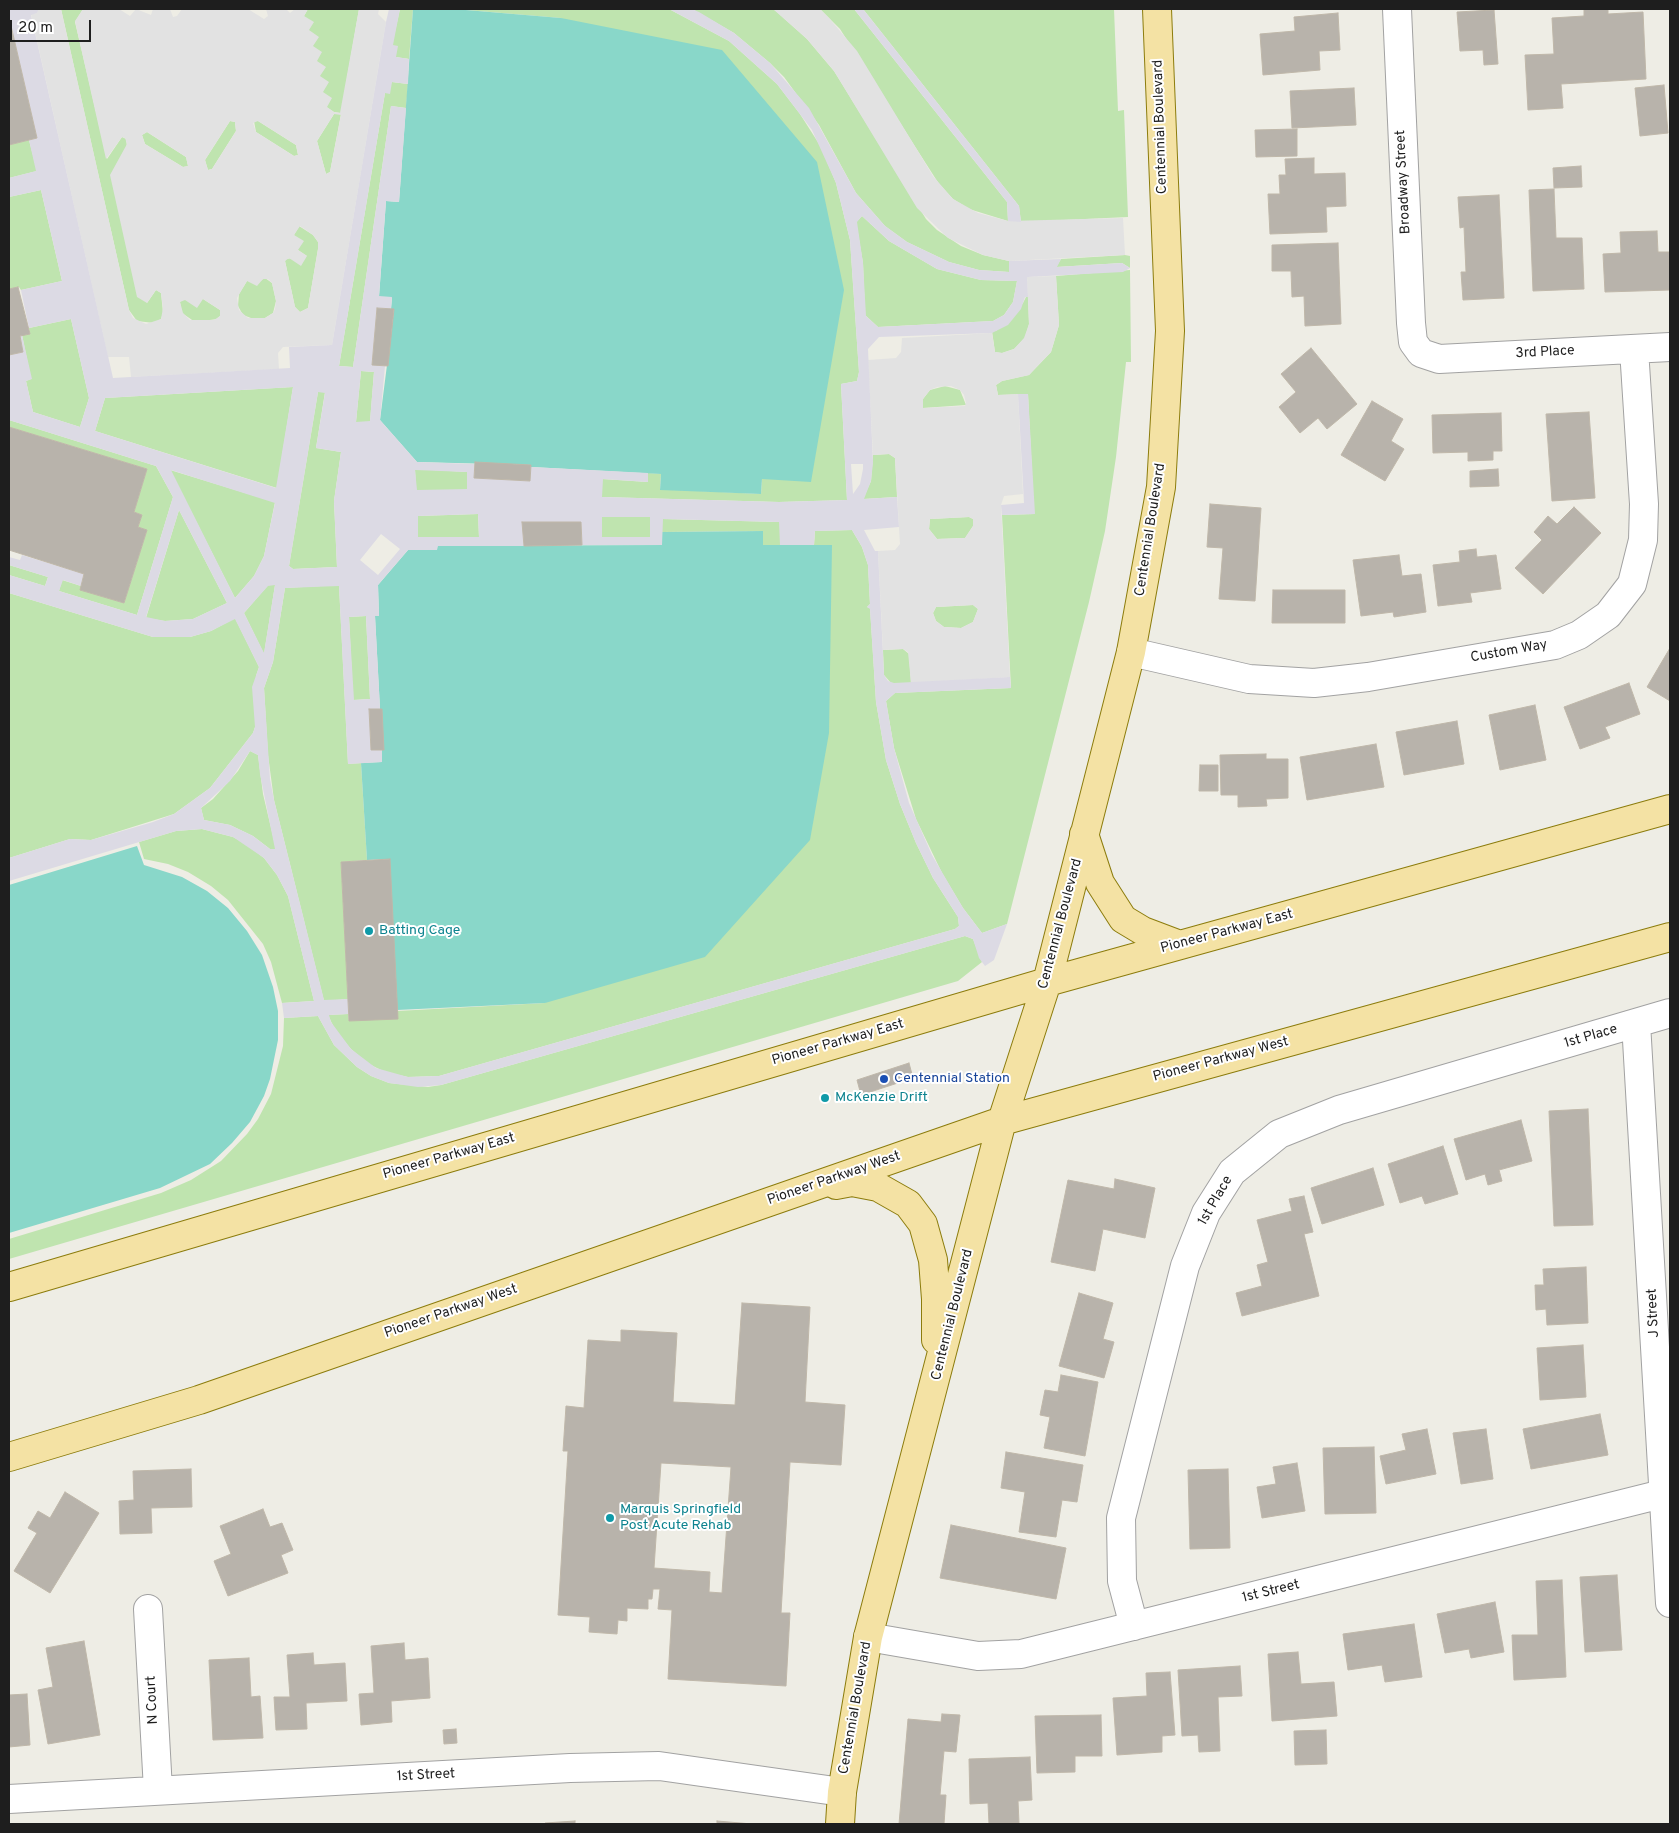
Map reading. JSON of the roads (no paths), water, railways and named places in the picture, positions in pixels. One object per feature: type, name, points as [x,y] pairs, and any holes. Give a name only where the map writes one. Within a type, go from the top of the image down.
[{"type":"main road","name":"Centennial Boulevard","points":[[840,1824],[842,1792],[868,1637],[935,1386],[1002,1121],[1046,982],[1131,652],[1161,487],[1170,331],[1156,9]]},
{"type":"main road","name":"Pioneer Parkway East","points":[[9,1287],[1046,982],[1670,810]]},
{"type":"main road","points":[[1084,834],[1100,883],[1123,919],[1143,932],[1180,945]]},
{"type":"main road","name":"Pioneer Parkway West","points":[[9,1457],[198,1400],[1002,1121],[1670,937]]},
{"type":"main road","points":[[803,1190],[852,1182],[878,1187],[908,1204],[923,1224],[933,1260],[936,1300],[935,1386]]},
{"type":"street","name":"Broadway Street","points":[[1397,9],[1413,342],[1421,352]]},
{"type":"street","name":"3rd Place","points":[[1421,352],[1439,359],[1670,347]]},
{"type":"street","name":"Custom Way","points":[[1131,652],[1249,679],[1314,683],[1368,677],[1555,645],[1579,635],[1608,614],[1632,584],[1643,540],[1644,504],[1634,349]]},
{"type":"street","name":"1st Place","points":[[1134,1626],[1122,1581],[1121,1518],[1185,1266],[1206,1213],[1232,1172],[1278,1134],[1339,1110],[1670,1013]]},
{"type":"street","name":"J Street","points":[[1636,1023],[1667,1493],[1670,1603]]},
{"type":"street","name":"1st Street","points":[[868,1637],[978,1656],[1012,1654],[1134,1626],[1667,1493]]},
{"type":"street","name":"N Court","points":[[148,1609],[158,1790]]},
{"type":"street","name":"1st Street","points":[[9,1799],[570,1768],[660,1766],[842,1792]]},
{"type":"place","name":"Batting Cage","points":[[369,931]]},
{"type":"place","name":"Centennial Station","points":[[884,1079]]},
{"type":"place","name":"McKenzie Drift","points":[[825,1098]]},
{"type":"place","name":"Marquis Springfield Post Acute Rehab","points":[[610,1518]]}]
